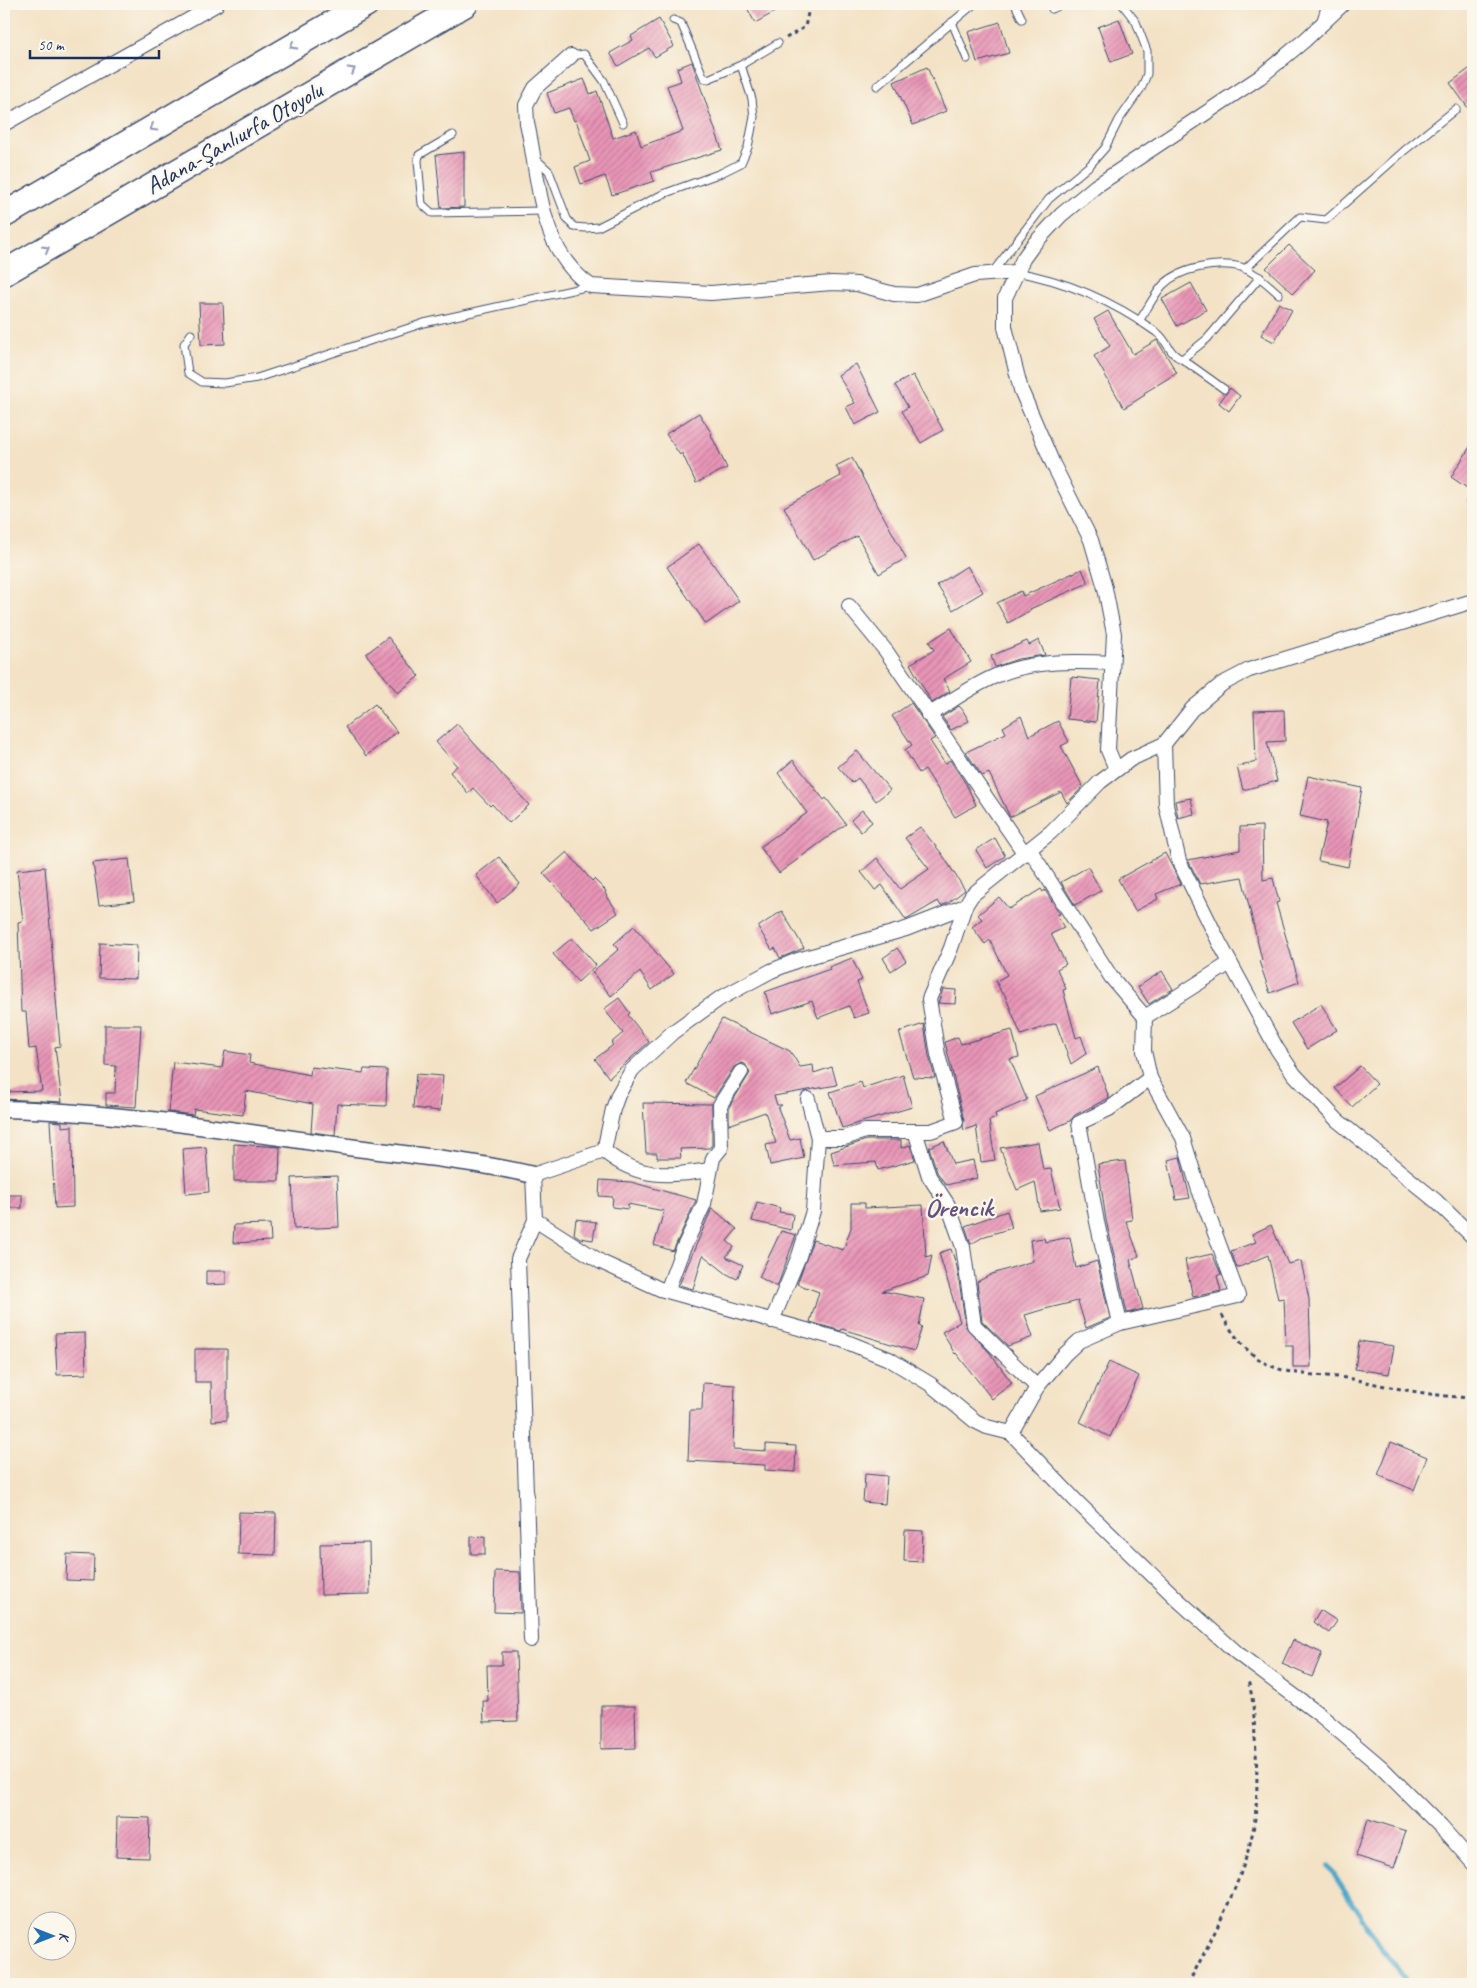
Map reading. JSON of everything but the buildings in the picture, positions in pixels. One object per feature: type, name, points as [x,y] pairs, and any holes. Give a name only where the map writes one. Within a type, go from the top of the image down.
[{"type":"highway","name":"Adana-Şanlıurfa Otoyolu","points":[[4,215],[366,4]]},
{"type":"highway","name":"Adana-Şanlıurfa Otoyolu","points":[[4,273],[465,4]]},
{"type":"street","points":[[4,124],[217,4]]},
{"type":"street","points":[[1116,769],[1108,750],[1114,634],[1105,588],[1091,540],[1053,464],[1020,390],[1005,327],[1005,298],[1016,272],[1039,238],[1078,200],[1242,90],[1344,4]]},
{"type":"street","points":[[570,56],[535,88],[526,105],[527,123],[550,236],[564,263],[591,286],[711,293],[832,283],[858,284],[894,294],[917,295],[954,281],[992,273],[1016,272]]},
{"type":"street","points":[[818,1138],[844,1138],[865,1131],[931,1131],[956,1122],[938,1055],[929,999],[951,948],[965,906],[972,895],[1027,852],[1116,769],[1164,744],[1202,699],[1235,676],[1429,613],[1473,601]]},
{"type":"street","points":[[849,606],[886,652],[928,715],[1027,852],[1111,977],[1145,1017],[1144,1051],[1150,1078],[1183,1138],[1198,1187],[1238,1296],[1120,1323],[1079,1340],[1037,1387],[1011,1433]]},
{"type":"street","points":[[928,715],[992,677],[1027,667],[1065,661],[1112,663]]},
{"type":"street","points":[[1164,744],[1165,798],[1173,842],[1179,861],[1230,963],[1277,1050],[1314,1097],[1337,1120],[1428,1195],[1473,1237]]},
{"type":"street","points":[[604,1151],[618,1095],[632,1070],[673,1032],[719,999],[771,971],[798,960],[906,929],[965,906]]},
{"type":"street","points":[[1145,1017],[1230,963]]},
{"type":"street","points":[[667,1291],[704,1204],[713,1158],[721,1148],[720,1105],[741,1072]]},
{"type":"street","points":[[1120,1323],[1097,1222],[1079,1123],[1109,1109],[1150,1078]]},
{"type":"street","points":[[772,1321],[799,1256],[813,1211],[818,1138],[808,1099]]},
{"type":"street","points":[[4,1109],[78,1113],[177,1122],[411,1156],[465,1161],[533,1175],[604,1151]]},
{"type":"street","points":[[915,1131],[929,1176],[948,1205],[963,1247],[974,1325],[1037,1387]]},
{"type":"street","points":[[604,1151],[627,1167],[650,1174],[678,1174],[710,1170]]},
{"type":"street","points":[[532,1640],[518,1259],[535,1220],[533,1175]]},
{"type":"street","points":[[535,1220],[601,1262],[630,1277],[667,1291],[842,1340],[889,1359],[930,1384],[976,1420],[993,1429],[1011,1433],[1121,1546],[1236,1653],[1320,1715],[1380,1766],[1442,1827],[1473,1863]]},
{"type":"lane","points":[[877,86],[974,4]]},
{"type":"lane","points":[[1015,4],[1022,19]]},
{"type":"lane","points":[[1052,9],[1063,4]]},
{"type":"lane","points":[[992,273],[1049,199],[1090,165],[1105,148],[1118,120],[1142,87],[1147,74],[1147,51],[1136,22],[1122,4]]},
{"type":"lane","points":[[1319,27],[1326,4]]},
{"type":"lane","points":[[673,20],[681,23],[704,78],[708,79],[741,65],[778,43]]},
{"type":"lane","points":[[952,22],[968,59]]},
{"type":"lane","points":[[570,56],[584,54],[604,81],[623,123]]},
{"type":"lane","points":[[535,158],[549,170],[566,219],[574,227],[586,228],[598,227],[663,194],[721,173],[741,163],[748,147],[754,117],[750,90],[741,65]]},
{"type":"lane","points":[[1245,269],[1300,217],[1326,220],[1405,150],[1456,109]]},
{"type":"lane","points":[[453,135],[420,155],[418,161],[422,204],[432,213],[544,211]]},
{"type":"lane","points":[[1139,321],[1164,285],[1181,274],[1199,267],[1231,266],[1245,269],[1260,277],[1279,294]]},
{"type":"lane","points":[[1016,272],[1048,279],[1105,300],[1158,333],[1174,356],[1182,359],[1224,389]]},
{"type":"lane","points":[[1182,359],[1207,339],[1260,277]]},
{"type":"lane","points":[[191,334],[184,344],[188,373],[202,382],[225,383],[257,378],[424,323],[591,286]]},
{"type":"lane","points":[[1470,502],[1473,525]]},
{"type":"path","points":[[778,43],[805,27],[808,13],[803,4]]},
{"type":"path","points":[[1216,1301],[1226,1323],[1241,1343],[1270,1365],[1292,1372],[1352,1379],[1412,1392],[1473,1398]]},
{"type":"path","points":[[1188,1984],[1222,1918],[1246,1857],[1255,1818],[1257,1770],[1252,1702],[1249,1684],[1236,1653]]},
{"type":"waterway","points":[[1329,1867],[1382,1949],[1408,1984]]},
{"type":"district","name":"Örencik","points":[[959,1207]]}]
